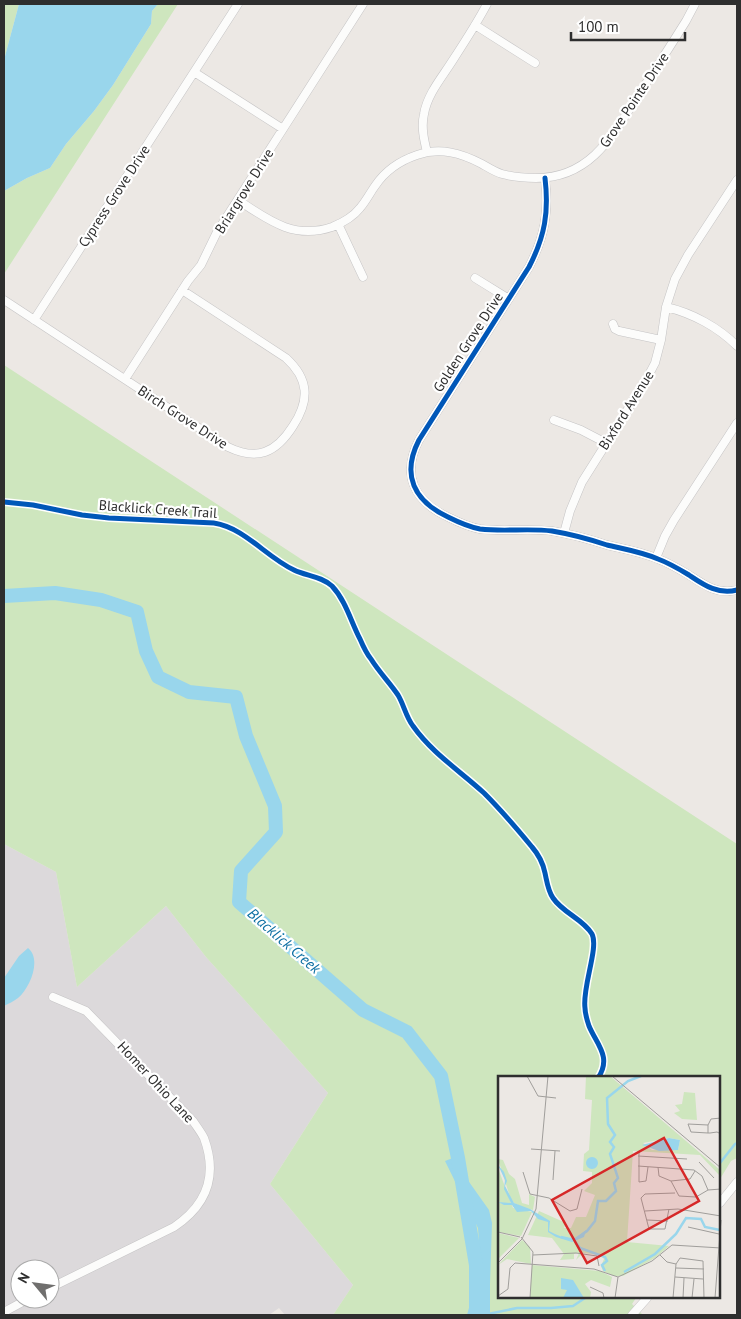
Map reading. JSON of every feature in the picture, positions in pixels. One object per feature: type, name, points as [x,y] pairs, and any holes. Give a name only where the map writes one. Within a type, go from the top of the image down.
[{"type":"street","name":"Cypress Grove Drive","points":[[34,320],[238,4]]},
{"type":"street","name":"Briargrove Drive","points":[[125,379],[182,290],[201,265],[218,232],[363,4]]},
{"type":"street","points":[[427,152],[423,127],[426,105],[434,88],[487,4]]},
{"type":"street","name":"Grove Pointe Drive","points":[[238,200],[270,221],[288,229],[310,231],[326,229],[347,219],[360,209],[380,179],[392,167],[406,159],[427,152],[455,153],[468,157],[503,174],[520,177],[545,178],[559,175],[584,165],[613,136],[686,21],[694,4]]},
{"type":"street","points":[[475,25],[536,64]]},
{"type":"street","points":[[194,72],[283,128]]},
{"type":"street","name":"Golden Grove Drive","points":[[545,178],[547,193],[544,231],[530,267],[419,440],[414,450],[411,465],[413,483],[421,497],[434,510],[451,519],[477,528],[500,530],[532,529],[564,533]]},
{"type":"street","name":"Bixford Avenue","points":[[564,533],[570,511],[588,471],[652,370],[658,355],[671,287],[679,270],[737,180]]},
{"type":"street","points":[[338,224],[363,277]]},
{"type":"street","points":[[475,278],[509,300]]},
{"type":"street","name":"Birch Grove Drive","points":[[4,300],[228,447],[238,452],[249,454],[272,449],[280,443],[294,426],[303,408],[305,396],[301,374],[286,358],[182,290]]},
{"type":"street","points":[[666,307],[700,319],[721,332],[737,346]]},
{"type":"street","points":[[612,324],[619,331],[661,340]]},
{"type":"street","points":[[554,420],[582,430],[606,443]]},
{"type":"street","points":[[656,558],[674,520],[737,423]]},
{"type":"street","points":[[564,533],[656,558],[683,571],[711,589],[731,592],[737,590]]},
{"type":"street","name":"Homer Ohio Lane","points":[[53,997],[86,1011],[193,1121],[203,1136],[208,1153],[209,1175],[206,1192],[200,1203],[184,1220],[174,1227],[60,1283]]},
{"type":"street","points":[[721,1202],[737,1182]]},
{"type":"street","points":[[632,1315],[646,1299]]},
{"type":"shaded area","points":[[4,844],[56,872],[77,987],[166,906],[206,957],[328,1093],[270,1184],[353,1285],[333,1315],[285,1315],[279,1308],[269,1315],[4,1315]]},
{"type":"green space","points":[[4,4],[19,4],[4,60]]},
{"type":"green space","points":[[158,4],[178,4],[4,274],[4,191],[50,168],[66,144],[113,85],[151,24],[152,11]]},
{"type":"green space","points":[[4,365],[737,844],[737,1158],[731,1161],[721,1177],[721,1076],[498,1076],[498,1299],[635,1299],[632,1304],[643,1315],[333,1315],[353,1285],[270,1184],[328,1093],[206,957],[166,906],[77,987],[56,872],[4,844]]},
{"type":"water","points":[[19,4],[158,4],[152,11],[151,24],[113,85],[66,144],[50,168],[4,191],[4,60]]},
{"type":"water","points":[[28,948],[34,959],[33,973],[30,981],[27,988],[18,998],[4,1006],[4,978],[19,956]]},
{"type":"water","points":[[463,1154],[464,1170],[467,1179],[489,1210],[492,1223],[490,1315],[467,1315],[477,1272],[478,1228],[445,1161]]},
{"type":"waterway","name":"Blacklick Creek","points":[[4,596],[55,593],[101,600],[137,612],[146,651],[158,677],[189,692],[236,697],[246,736],[275,806],[276,832],[241,871],[239,902],[363,1010],[407,1032],[441,1076],[458,1158],[476,1265],[476,1315]]},
{"type":"waterway","points":[[721,1162],[737,1143]]},
{"type":"waterway","points":[[488,1314],[517,1308],[573,1306],[584,1299]]},
{"type":"cycle path","points":[[545,178],[546,213],[539,245],[529,267],[419,440],[411,465],[411,476],[414,486],[419,495],[436,511],[472,527],[489,530],[543,530],[573,535],[666,562],[717,590],[737,590]]},
{"type":"cycle path","name":"Blacklick Creek Trail","points":[[4,502],[109,518],[214,523],[236,531],[294,570],[323,580],[332,586],[345,605],[366,652],[398,695],[413,726],[429,745],[484,793],[515,827],[540,859],[553,898],[562,908],[584,924],[592,934],[594,940],[586,990],[585,1010],[589,1026],[602,1051],[604,1064],[599,1076]]}]
